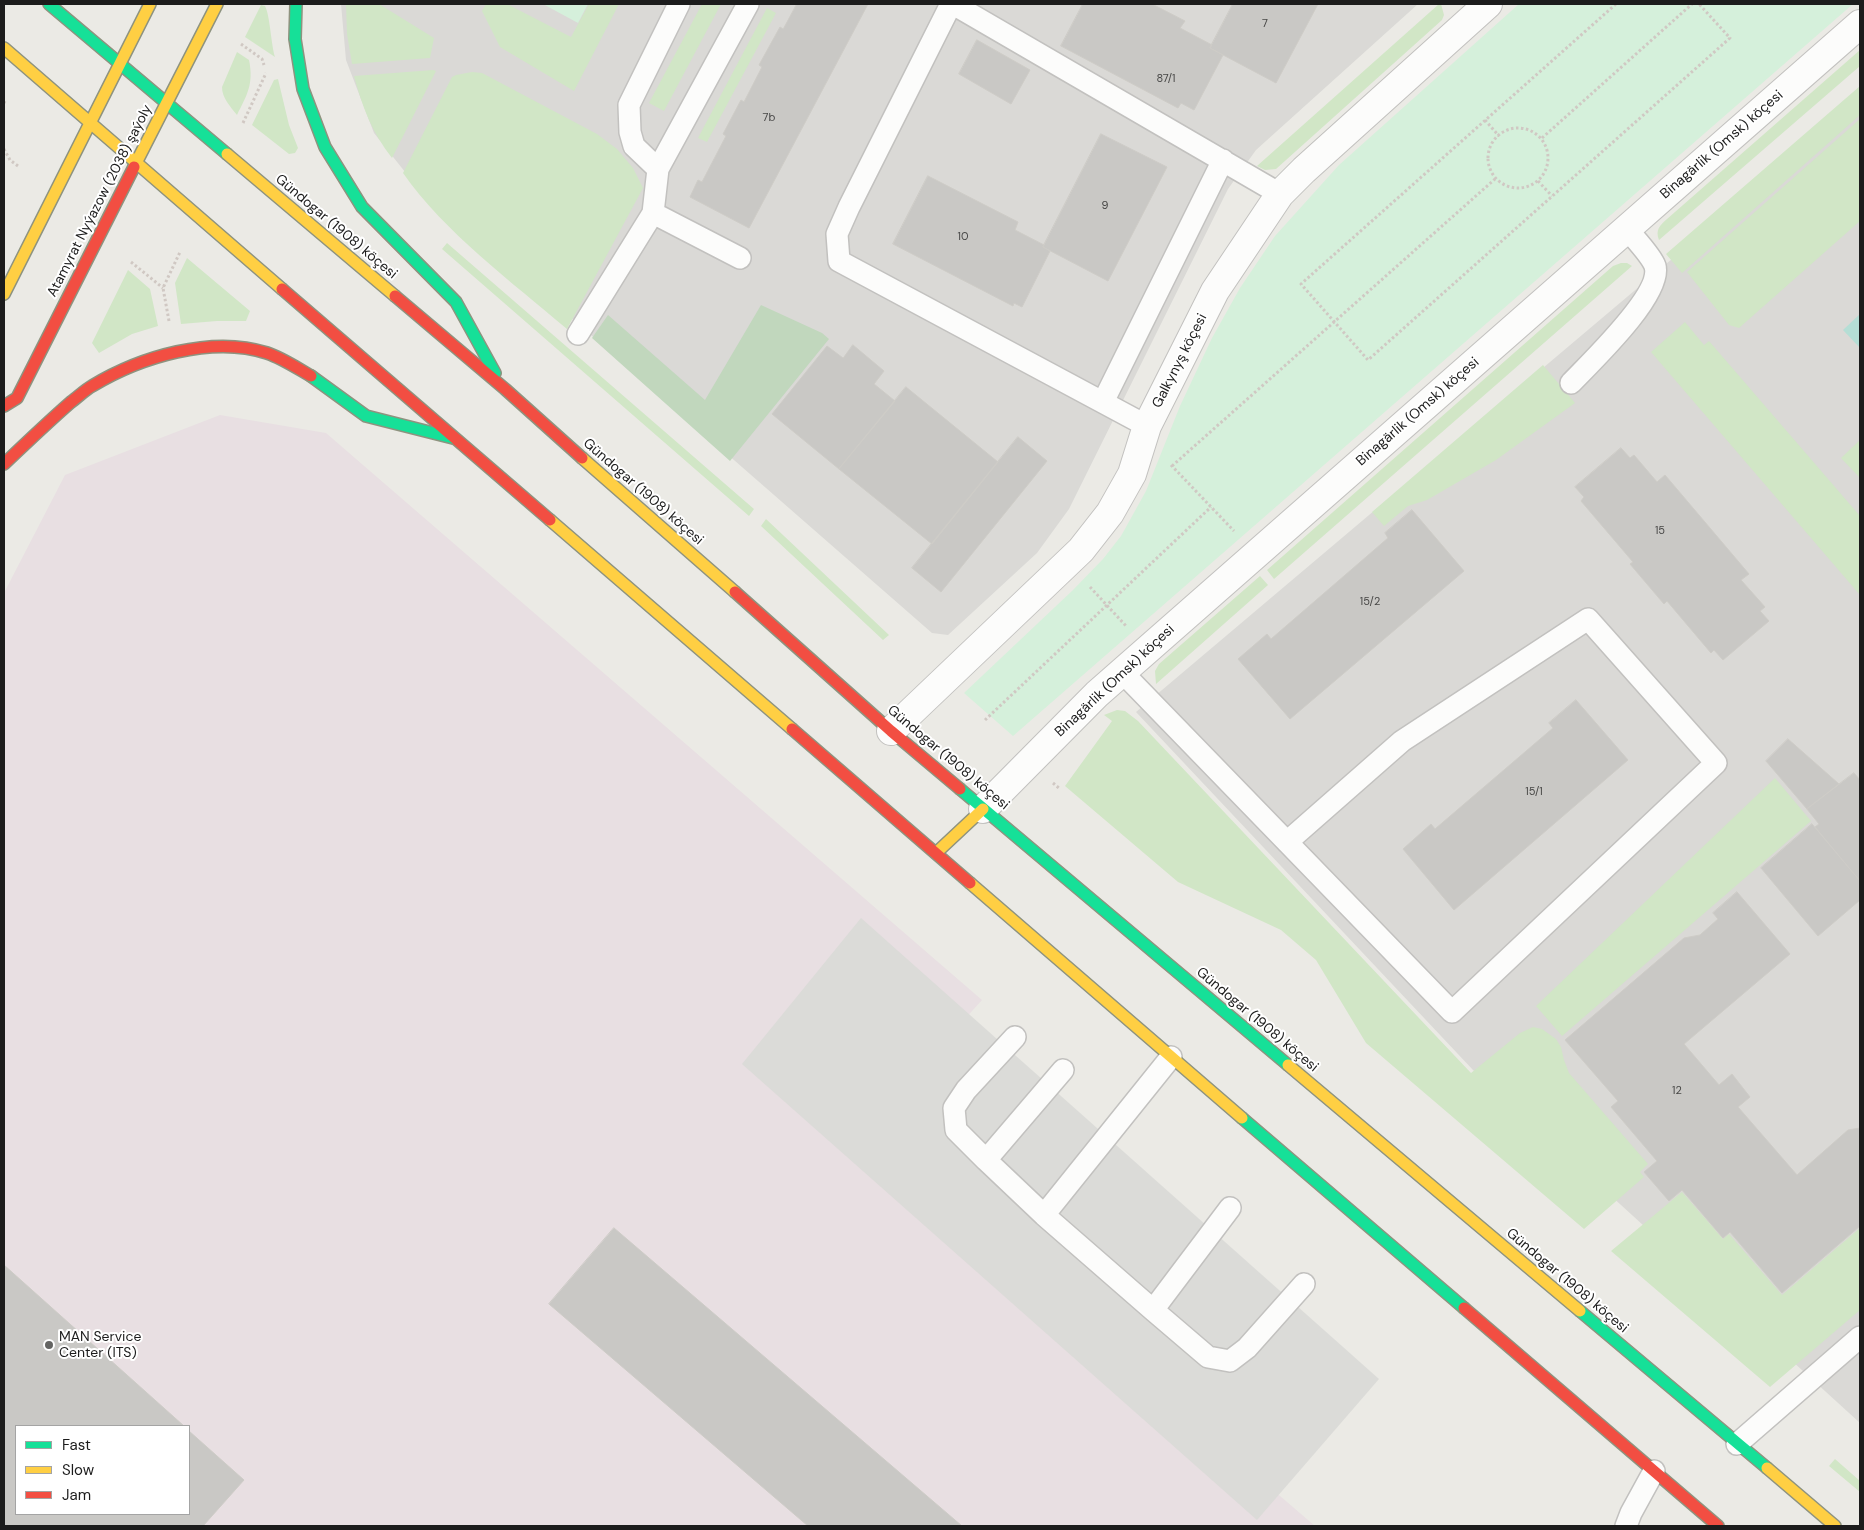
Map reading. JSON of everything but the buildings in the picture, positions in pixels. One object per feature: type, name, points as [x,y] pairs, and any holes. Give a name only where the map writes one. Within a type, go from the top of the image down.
[{"type":"main road","name":"Gündogar (1908) köçesi","points":[[49,4],[505,389],[892,731],[1835,1526]]},
{"type":"main road","points":[[4,294],[150,4]]},
{"type":"main road","name":"Atamyrat Nyýazow (2038) şaýoly","points":[[4,406],[17,398],[217,4]]},
{"type":"main road","points":[[296,4],[295,39],[303,89],[325,147],[362,207],[456,302],[505,389]]},
{"type":"main road","points":[[4,48],[936,854],[1718,1526]]},
{"type":"main road","points":[[4,464],[47,422],[91,386],[135,364],[164,355],[206,346],[239,347],[267,353],[318,380],[366,416],[459,440]]},
{"type":"main road","points":[[936,854],[983,808]]},
{"type":"street","name":"Galkynyş köçesi","points":[[892,731],[1081,550],[1110,513],[1132,474],[1147,426],[1215,291],[1280,194],[1481,6]]},
{"type":"street","name":"Binagärlik (Omsk) köçesi","points":[[983,808],[1097,694],[1860,24]]},
{"type":"lane","points":[[658,169],[634,146],[630,132],[629,105],[679,4]]},
{"type":"lane","points":[[578,334],[653,213],[658,169],[748,4]]},
{"type":"lane","points":[[1147,426],[839,261],[837,234],[853,198],[952,4],[1280,194]]},
{"type":"lane","points":[[1103,402],[1223,160]]},
{"type":"lane","points":[[653,213],[740,258]]},
{"type":"lane","points":[[1571,383],[1638,310],[1654,281],[1655,267],[1627,229]]},
{"type":"lane","points":[[1122,672],[1287,842],[1452,1012],[1716,763],[1588,619],[1402,741],[1287,842]]},
{"type":"lane","points":[[1015,1037],[966,1090],[954,1108],[956,1130],[1044,1215],[1153,1310],[1208,1357],[1230,1362],[1247,1348],[1304,1284]]},
{"type":"lane","points":[[1044,1215],[1171,1056]]},
{"type":"lane","points":[[986,1160],[1063,1070]]},
{"type":"lane","points":[[1153,1310],[1230,1208]]},
{"type":"lane","points":[[1737,1444],[1860,1337]]},
{"type":"lane","points":[[1626,1526],[1654,1471]]},
{"type":"path","points":[[1616,4],[1301,284],[1368,360],[1730,38],[1699,4]]},
{"type":"path","points":[[1542,138],[1692,4]]},
{"type":"path","points":[[241,44],[262,59],[266,72],[243,123]]},
{"type":"path","points":[[1485,120],[1499,136]]},
{"type":"path","points":[[1517,128],[1530,130],[1542,138],[1548,150],[1548,164],[1543,176],[1533,185],[1520,189],[1507,187],[1495,179],[1489,167],[1488,153],[1493,140],[1504,132],[1517,128]]},
{"type":"path","points":[[4,150],[10,160],[18,166]]},
{"type":"path","points":[[1172,466],[1495,179]]},
{"type":"path","points":[[1538,180],[1552,196]]},
{"type":"path","points":[[170,326],[163,288],[180,252]]},
{"type":"path","points":[[131,262],[163,288]]},
{"type":"path","points":[[1165,464],[1172,466],[1240,537]]},
{"type":"path","points":[[984,720],[1211,507]]},
{"type":"path","points":[[1083,581],[1131,631]]},
{"type":"shaded area","points":[[341,4],[1418,4],[1256,150],[1228,189],[1069,509],[1037,553],[948,635],[932,633],[592,336],[417,187],[374,133],[346,60]]},
{"type":"shaded area","points":[[1860,100],[1860,1423],[1473,1070],[1136,712]]},
{"type":"shaded area","points":[[1860,314],[1860,348],[1843,330]]},
{"type":"shaded area","points":[[220,415],[326,433],[982,1000],[860,1135],[1315,1526],[4,1526],[4,593],[65,475]]},
{"type":"shaded area","points":[[861,918],[1379,1379],[1257,1520],[742,1064]]},
{"type":"green space","points":[[346,4],[379,4],[434,38],[430,58],[352,64],[347,34]]},
{"type":"green space","points":[[486,4],[507,4],[571,37],[589,4],[619,4],[574,91],[500,47],[482,11]]},
{"type":"green space","points":[[543,4],[588,4],[578,23]]},
{"type":"green space","points":[[702,4],[721,4],[664,111],[649,103]]},
{"type":"green space","points":[[1441,4],[1444,15],[1442,20],[1276,169],[1265,170],[1257,166]]},
{"type":"green space","points":[[1519,4],[1853,4],[1013,736],[964,693],[1073,590],[1103,559],[1121,536],[1146,491],[1180,406],[1212,338],[1240,288],[1275,236],[1339,165]]},
{"type":"green space","points":[[261,5],[265,6],[267,10],[275,57],[245,37]]},
{"type":"green space","points":[[767,8],[776,13],[707,142],[698,138]]},
{"type":"green space","points":[[1860,50],[1860,66],[1659,240],[1658,231],[1664,221]]},
{"type":"green space","points":[[237,52],[249,60],[251,76],[247,95],[237,115],[225,98],[222,87]]},
{"type":"green space","points":[[436,71],[392,158],[368,119],[354,76]]},
{"type":"green space","points":[[472,72],[482,73],[597,134],[617,149],[633,168],[643,188],[567,329],[458,236],[438,216],[403,173],[452,77]]},
{"type":"green space","points":[[278,79],[289,125],[298,148],[295,153],[289,154],[252,125],[274,80]]},
{"type":"green space","points":[[1860,86],[1860,115],[1682,273],[1666,254]]},
{"type":"green space","points":[[1860,119],[1860,221],[1739,328],[1729,325],[1687,272]]},
{"type":"green space","points":[[447,243],[754,509],[749,516],[442,249]]},
{"type":"green space","points":[[187,258],[250,311],[246,321],[181,324],[175,283]]},
{"type":"green space","points":[[1627,263],[1632,266],[1274,579],[1267,570],[1613,266]]},
{"type":"green space","points":[[128,270],[150,289],[158,326],[132,334],[99,353],[92,343]]},
{"type":"green space","points":[[761,305],[822,333],[829,339],[730,461],[592,338],[608,315],[705,400]]},
{"type":"green space","points":[[1685,322],[1704,345],[1709,341],[1860,516],[1860,595],[1651,352]]},
{"type":"green space","points":[[1543,365],[1575,403],[1496,460],[1427,500],[1408,506],[1384,526],[1372,512]]},
{"type":"green space","points":[[1860,440],[1860,478],[1841,458]]},
{"type":"green space","points":[[766,519],[889,635],[883,640],[761,526]]},
{"type":"green space","points":[[1260,576],[1268,585],[1156,684],[1155,671],[1159,664]]},
{"type":"green space","points":[[1117,710],[1125,711],[1138,721],[1471,1073],[1520,1033],[1533,1027],[1542,1029],[1556,1039],[1561,1047],[1569,1073],[1648,1164],[1640,1172],[1644,1177],[1584,1229],[1366,1043],[1316,960],[1281,930],[1178,882],[1065,786],[1112,721],[1104,715]]},
{"type":"green space","points":[[1775,778],[1811,821],[1562,1036],[1536,1006]]},
{"type":"green space","points":[[1682,1192],[1723,1239],[1729,1234],[1782,1295],[1860,1228],[1860,1310],[1770,1387],[1611,1251]]},
{"type":"green space","points":[[1835,1459],[1860,1481],[1860,1492],[1829,1466]]},
{"type":"traffic: fast","points":[[49,4],[227,154]]},
{"type":"traffic: fast","points":[[296,4],[295,39],[303,89],[325,147],[362,207],[456,302],[495,373]]},
{"type":"traffic: fast","points":[[311,376],[366,416],[453,438]]},
{"type":"traffic: fast","points":[[960,789],[1288,1065]]},
{"type":"traffic: fast","points":[[1242,1118],[1464,1308]]},
{"type":"traffic: fast","points":[[1580,1311],[1767,1468]]},
{"type":"traffic: slow","points":[[4,294],[150,4]]},
{"type":"traffic: slow","points":[[134,167],[217,4]]},
{"type":"traffic: slow","points":[[4,48],[282,289]]},
{"type":"traffic: slow","points":[[227,154],[395,296]]},
{"type":"traffic: slow","points":[[582,458],[735,592]]},
{"type":"traffic: slow","points":[[550,520],[792,729]]},
{"type":"traffic: slow","points":[[936,853],[983,809]]},
{"type":"traffic: slow","points":[[970,883],[1242,1118]]},
{"type":"traffic: slow","points":[[1288,1065],[1580,1311]]},
{"type":"traffic: slow","points":[[1767,1468],[1835,1526]]},
{"type":"traffic: jam","points":[[4,406],[17,398],[134,167]]},
{"type":"traffic: jam","points":[[282,289],[550,520]]},
{"type":"traffic: jam","points":[[395,296],[505,389],[582,458]]},
{"type":"traffic: jam","points":[[4,464],[87,389],[132,366],[154,358],[200,348],[223,346],[246,348],[273,355],[311,376]]},
{"type":"traffic: jam","points":[[735,592],[891,731],[960,789]]},
{"type":"traffic: jam","points":[[792,729],[970,883]]},
{"type":"traffic: jam","points":[[1464,1308],[1718,1526]]},
{"type":"place","name":"MAN Service Center (ITS)","points":[[49,1345]]}]
